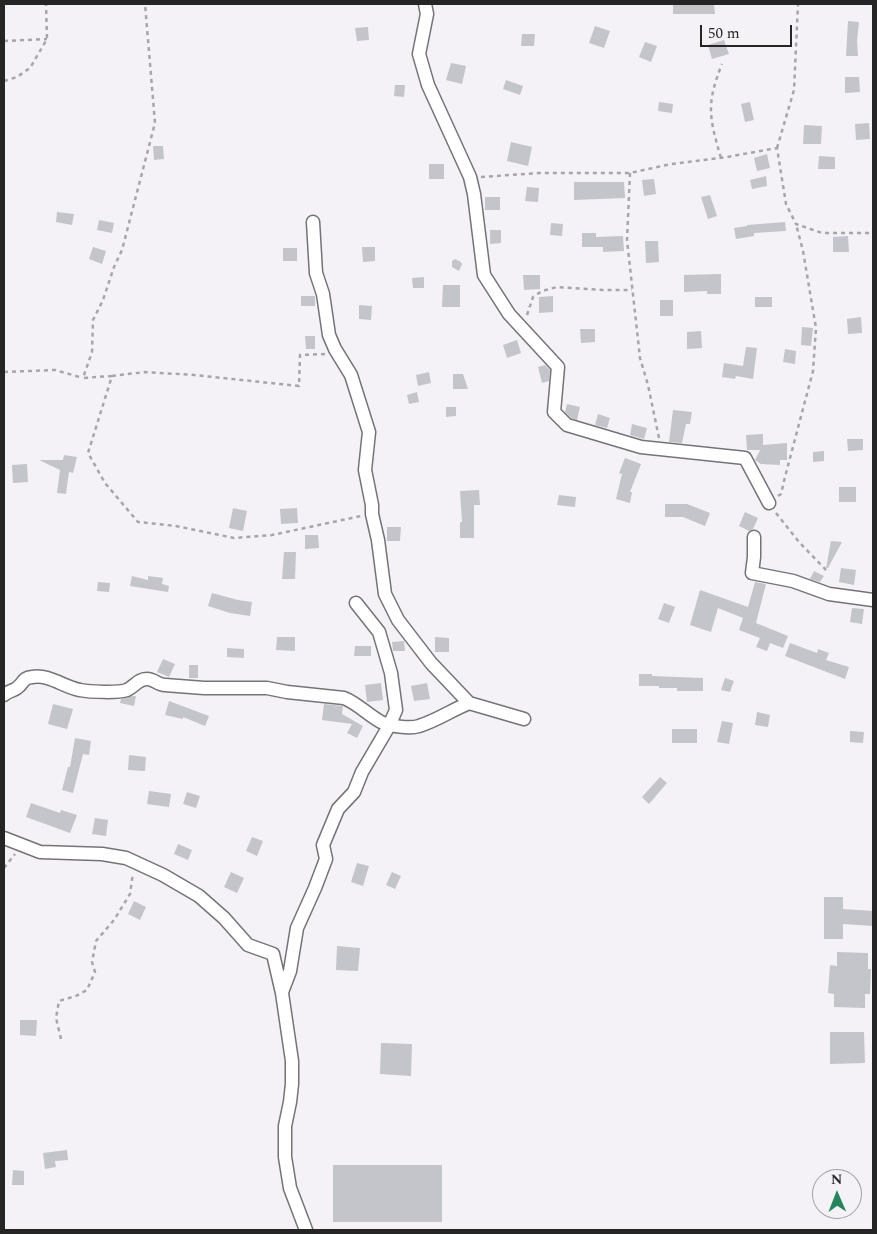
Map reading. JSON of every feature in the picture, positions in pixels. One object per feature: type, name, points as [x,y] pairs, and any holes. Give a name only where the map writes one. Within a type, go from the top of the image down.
[{"type":"street","points":[[425,4],[427,14],[420,54],[428,85],[470,177],[474,194],[484,275],[509,314],[558,367],[554,412],[567,425],[641,446],[745,458],[769,503]]},
{"type":"street","points":[[313,222],[316,273],[323,294],[329,336],[351,375],[369,432],[365,470],[378,540],[385,594],[398,620],[431,663],[469,703],[524,720]]},
{"type":"street","points":[[754,537],[752,573],[793,581],[829,594],[873,600]]},
{"type":"street","points":[[282,993],[290,971],[297,928],[326,859],[323,845],[338,809],[354,792],[362,772],[389,726],[396,710],[391,673],[380,632],[356,603]]},
{"type":"street","points":[[4,695],[17,688],[22,681],[33,676],[54,679],[70,688],[82,691],[119,691],[128,689],[139,680],[152,679],[165,686],[267,688],[344,698],[389,726],[417,727],[469,703]]},
{"type":"street","points":[[4,838],[40,852],[102,854],[126,858],[163,875],[199,896],[224,918],[248,945],[273,954],[290,971]]},
{"type":"street","points":[[273,954],[282,993],[292,1061],[290,1102],[284,1126],[285,1157],[290,1188],[306,1230]]},
{"type":"path","points":[[4,81],[17,77],[30,68],[47,39],[46,4]]},
{"type":"path","points":[[83,378],[92,352],[94,320],[122,250],[155,123],[145,4]]},
{"type":"path","points":[[798,4],[794,90],[777,148],[786,204],[796,224],[803,252],[816,328],[813,371],[780,494],[769,503],[799,542],[828,572]]},
{"type":"path","points":[[4,40],[47,39]]},
{"type":"path","points":[[721,158],[713,129],[710,103],[722,64]]},
{"type":"path","points":[[470,177],[539,173],[630,173],[671,164],[721,158],[777,148]]},
{"type":"path","points":[[630,173],[627,240],[640,358],[663,449]]},
{"type":"path","points":[[796,224],[822,234],[873,233]]},
{"type":"path","points":[[522,329],[533,297],[542,291],[558,287],[632,290]]},
{"type":"path","points":[[4,372],[55,370],[83,378],[145,372],[299,386],[300,355],[339,355]]},
{"type":"path","points":[[112,376],[88,452],[105,483],[138,522],[176,526],[234,538],[272,534],[372,514]]},
{"type":"path","points":[[4,868],[22,846]]},
{"type":"path","points":[[61,1039],[56,1018],[59,1001],[88,990],[95,972],[92,962],[96,941],[114,920],[130,894],[134,862]]},
{"type":"building","points":[[673,4],[714,4],[715,14],[673,14]]},
{"type":"building","points":[[848,21],[859,22],[858,56],[846,56]]},
{"type":"building","points":[[595,26],[610,31],[604,48],[589,43]]},
{"type":"building","points":[[368,27],[369,40],[357,41],[355,28]]},
{"type":"building","points":[[522,34],[535,34],[534,46],[521,46]]},
{"type":"building","points":[[724,40],[729,54],[712,59],[708,45]]},
{"type":"building","points":[[645,42],[657,46],[651,62],[639,57]]},
{"type":"building","points":[[451,63],[466,66],[462,84],[446,80]]},
{"type":"building","points":[[845,77],[859,77],[860,92],[845,93]]},
{"type":"building","points":[[506,80],[523,86],[520,95],[503,89]]},
{"type":"building","points":[[395,85],[405,85],[404,97],[394,96]]},
{"type":"building","points":[[659,102],[673,104],[672,113],[658,111]]},
{"type":"building","points":[[750,102],[754,120],[745,122],[741,104]]},
{"type":"building","points":[[869,123],[870,139],[856,140],[855,124]]},
{"type":"building","points":[[804,125],[822,126],[821,144],[803,144]]},
{"type":"building","points":[[511,142],[532,147],[528,166],[507,161]]},
{"type":"building","points":[[153,146],[163,146],[164,159],[154,160]]},
{"type":"building","points":[[767,154],[770,168],[757,171],[754,158]]},
{"type":"building","points":[[819,156],[835,157],[835,169],[818,169]]},
{"type":"building","points":[[429,164],[444,164],[444,179],[429,179]]},
{"type":"building","points":[[766,176],[767,186],[752,189],[750,180]]},
{"type":"building","points":[[654,179],[656,194],[644,196],[642,180]]},
{"type":"building","points":[[574,182],[624,182],[625,198],[574,200]]},
{"type":"building","points":[[527,187],[539,188],[538,202],[525,201]]},
{"type":"building","points":[[710,195],[717,216],[708,219],[701,197]]},
{"type":"building","points":[[485,197],[500,197],[500,210],[485,210]]},
{"type":"building","points":[[57,212],[74,214],[72,225],[56,222]]},
{"type":"building","points":[[99,220],[114,223],[112,233],[97,230]]},
{"type":"building","points":[[785,222],[786,231],[754,233],[754,236],[736,239],[734,228]]},
{"type":"building","points":[[551,223],[563,224],[562,236],[550,235]]},
{"type":"building","points":[[490,230],[501,230],[501,243],[490,244]]},
{"type":"building","points":[[582,233],[596,233],[596,237],[623,236],[624,251],[603,252],[603,247],[582,247]]},
{"type":"building","points":[[848,236],[849,252],[833,252],[833,237]]},
{"type":"building","points":[[645,241],[658,241],[659,262],[646,263]]},
{"type":"building","points":[[93,247],[106,251],[102,264],[89,259]]},
{"type":"building","points":[[362,247],[375,247],[375,261],[363,262]]},
{"type":"building","points":[[283,248],[297,248],[297,261],[283,261]]},
{"type":"building","points":[[455,259],[462,264],[459,271],[452,267],[452,261]]},
{"type":"building","points":[[721,274],[721,294],[707,294],[707,291],[684,292],[684,275]]},
{"type":"building","points":[[523,275],[540,275],[540,289],[524,290]]},
{"type":"building","points":[[424,277],[424,288],[413,288],[412,278]]},
{"type":"building","points":[[443,285],[460,285],[460,307],[442,307]]},
{"type":"building","points":[[301,296],[315,296],[315,306],[301,306]]},
{"type":"building","points":[[553,296],[553,312],[539,313],[539,297]]},
{"type":"building","points":[[755,297],[772,297],[772,307],[755,307]]},
{"type":"building","points":[[660,300],[673,300],[673,316],[660,316]]},
{"type":"building","points":[[359,305],[372,306],[371,320],[359,319]]},
{"type":"building","points":[[861,317],[862,333],[848,334],[847,319]]},
{"type":"building","points":[[802,327],[813,328],[811,346],[801,345]]},
{"type":"building","points":[[580,329],[595,329],[595,342],[581,343]]},
{"type":"building","points":[[701,331],[702,348],[687,349],[687,332]]},
{"type":"building","points":[[305,336],[315,336],[315,349],[306,349]]},
{"type":"building","points":[[517,340],[521,353],[507,358],[503,345]]},
{"type":"building","points":[[746,347],[757,348],[753,379],[736,376],[735,379],[722,377],[724,363],[743,366]]},
{"type":"building","points":[[785,349],[796,351],[795,364],[783,362]]},
{"type":"building","points":[[545,365],[550,370],[549,381],[542,383],[538,367]]},
{"type":"building","points":[[429,372],[431,383],[418,386],[416,375]]},
{"type":"building","points":[[453,374],[463,374],[468,389],[453,389]]},
{"type":"building","points":[[417,392],[419,402],[409,404],[407,395]]},
{"type":"building","points":[[567,404],[580,407],[577,420],[571,418],[565,412]]},
{"type":"building","points":[[446,407],[456,407],[456,416],[446,417]]},
{"type":"building","points":[[673,410],[692,412],[690,424],[686,424],[682,443],[669,442]]},
{"type":"building","points":[[598,414],[610,418],[607,428],[595,425]]},
{"type":"building","points":[[632,424],[647,428],[644,439],[630,435]]},
{"type":"building","points":[[763,434],[763,445],[787,443],[787,460],[780,460],[780,465],[761,464],[755,460],[760,450],[747,450],[746,435]]},
{"type":"building","points":[[847,439],[863,439],[863,450],[848,451]]},
{"type":"building","points":[[824,451],[824,461],[813,462],[813,452]]},
{"type":"building","points":[[64,455],[77,457],[73,473],[69,472],[66,494],[57,493],[60,470],[39,460],[63,460]]},
{"type":"building","points":[[625,458],[641,464],[630,492],[632,492],[630,503],[616,499],[622,474],[619,473]]},
{"type":"building","points":[[27,464],[28,482],[13,483],[12,465]]},
{"type":"building","points":[[839,487],[856,487],[856,502],[839,502]]},
{"type":"building","points":[[479,490],[480,505],[474,505],[474,538],[460,538],[460,522],[462,522],[460,491]]},
{"type":"building","points":[[559,495],[576,497],[575,507],[557,505]]},
{"type":"building","points":[[665,504],[687,504],[710,513],[705,526],[683,517],[665,517]]},
{"type":"building","points":[[233,508],[247,511],[243,531],[229,528]]},
{"type":"building","points":[[297,508],[298,523],[281,524],[280,509]]},
{"type":"building","points":[[745,512],[758,518],[753,529],[749,531],[739,526]]},
{"type":"building","points":[[387,527],[401,527],[400,541],[387,541]]},
{"type":"building","points":[[305,535],[318,535],[319,548],[305,549]]},
{"type":"building","points":[[831,541],[842,542],[828,568],[826,568]]},
{"type":"building","points":[[284,552],[296,552],[295,579],[282,579]]},
{"type":"building","points":[[841,568],[856,570],[854,585],[839,582]]},
{"type":"building","points":[[814,571],[824,576],[820,582],[810,579]]},
{"type":"building","points":[[132,576],[148,580],[148,576],[163,578],[162,584],[169,586],[168,592],[130,586]]},
{"type":"building","points":[[98,582],[110,583],[109,592],[97,591]]},
{"type":"building","points":[[755,582],[766,584],[756,623],[788,636],[783,648],[770,643],[767,651],[756,647],[760,638],[739,630],[743,618],[718,608],[711,632],[690,625],[700,590],[748,607]]},
{"type":"building","points":[[212,593],[252,602],[250,616],[230,613],[208,606]]},
{"type":"building","points":[[664,603],[675,607],[669,623],[658,619]]},
{"type":"building","points":[[852,608],[864,609],[862,624],[850,622]]},
{"type":"building","points":[[277,637],[295,637],[295,651],[276,650]]},
{"type":"building","points":[[435,637],[449,638],[449,652],[435,652]]},
{"type":"building","points":[[404,641],[405,651],[393,651],[392,642]]},
{"type":"building","points":[[790,643],[817,653],[818,649],[829,653],[826,660],[849,667],[845,679],[785,656]]},
{"type":"building","points":[[355,646],[371,646],[371,656],[354,656]]},
{"type":"building","points":[[227,648],[244,649],[244,658],[227,657]]},
{"type":"building","points":[[163,659],[175,664],[169,677],[157,672]]},
{"type":"building","points":[[189,665],[198,665],[198,678],[189,678]]},
{"type":"building","points":[[639,674],[703,678],[703,691],[677,691],[677,688],[639,686]]},
{"type":"building","points":[[725,678],[734,681],[730,692],[721,690]]},
{"type":"building","points":[[381,683],[383,700],[367,702],[365,685]]},
{"type":"building","points":[[427,683],[430,699],[414,701],[411,686]]},
{"type":"building","points":[[136,696],[134,706],[120,703],[121,699]]},
{"type":"building","points":[[169,701],[209,716],[205,726],[183,717],[183,719],[165,715]]},
{"type":"building","points":[[53,704],[73,709],[67,729],[48,724]]},
{"type":"building","points":[[324,704],[343,706],[342,714],[363,726],[357,738],[347,733],[352,724],[322,720]]},
{"type":"building","points":[[757,712],[770,715],[768,727],[755,725]]},
{"type":"building","points":[[722,721],[733,723],[729,744],[717,742]]},
{"type":"building","points":[[672,729],[697,729],[697,743],[672,743]]},
{"type":"building","points":[[850,731],[864,732],[863,743],[850,742]]},
{"type":"building","points":[[75,738],[91,741],[89,755],[83,754],[73,793],[62,790],[68,767],[70,767]]},
{"type":"building","points":[[129,755],[146,757],[145,771],[128,770]]},
{"type":"building","points":[[660,777],[667,783],[649,804],[642,797]]},
{"type":"building","points":[[149,791],[171,794],[169,807],[147,804]]},
{"type":"building","points":[[187,792],[200,796],[196,808],[183,804]]},
{"type":"building","points":[[31,803],[60,813],[61,810],[77,815],[70,833],[26,817]]},
{"type":"building","points":[[95,818],[108,820],[106,836],[92,834]]},
{"type":"building","points":[[252,837],[263,841],[257,856],[246,851]]},
{"type":"building","points":[[178,844],[192,850],[188,860],[174,854]]},
{"type":"building","points":[[357,863],[369,866],[363,886],[351,882]]},
{"type":"building","points":[[231,872],[244,878],[237,893],[224,887]]},
{"type":"building","points":[[392,872],[401,876],[395,889],[386,885]]},
{"type":"building","points":[[824,897],[843,897],[843,909],[873,911],[873,926],[843,924],[843,939],[824,939]]},
{"type":"building","points":[[134,901],[146,907],[140,920],[128,914]]},
{"type":"building","points":[[337,946],[360,948],[358,971],[336,970]]},
{"type":"building","points":[[837,952],[868,953],[868,969],[871,969],[870,994],[865,994],[865,1008],[834,1007],[834,994],[828,993],[830,965],[837,966]]},
{"type":"building","points":[[20,1020],[37,1020],[36,1036],[20,1035]]},
{"type":"building","points":[[830,1032],[864,1032],[865,1063],[830,1064]]},
{"type":"building","points":[[381,1043],[412,1044],[411,1076],[380,1074]]},
{"type":"building","points":[[67,1150],[68,1160],[55,1161],[56,1167],[45,1169],[43,1153]]},
{"type":"building","points":[[333,1165],[442,1165],[442,1222],[333,1222]]},
{"type":"building","points":[[13,1170],[24,1171],[24,1185],[12,1185]]}]
